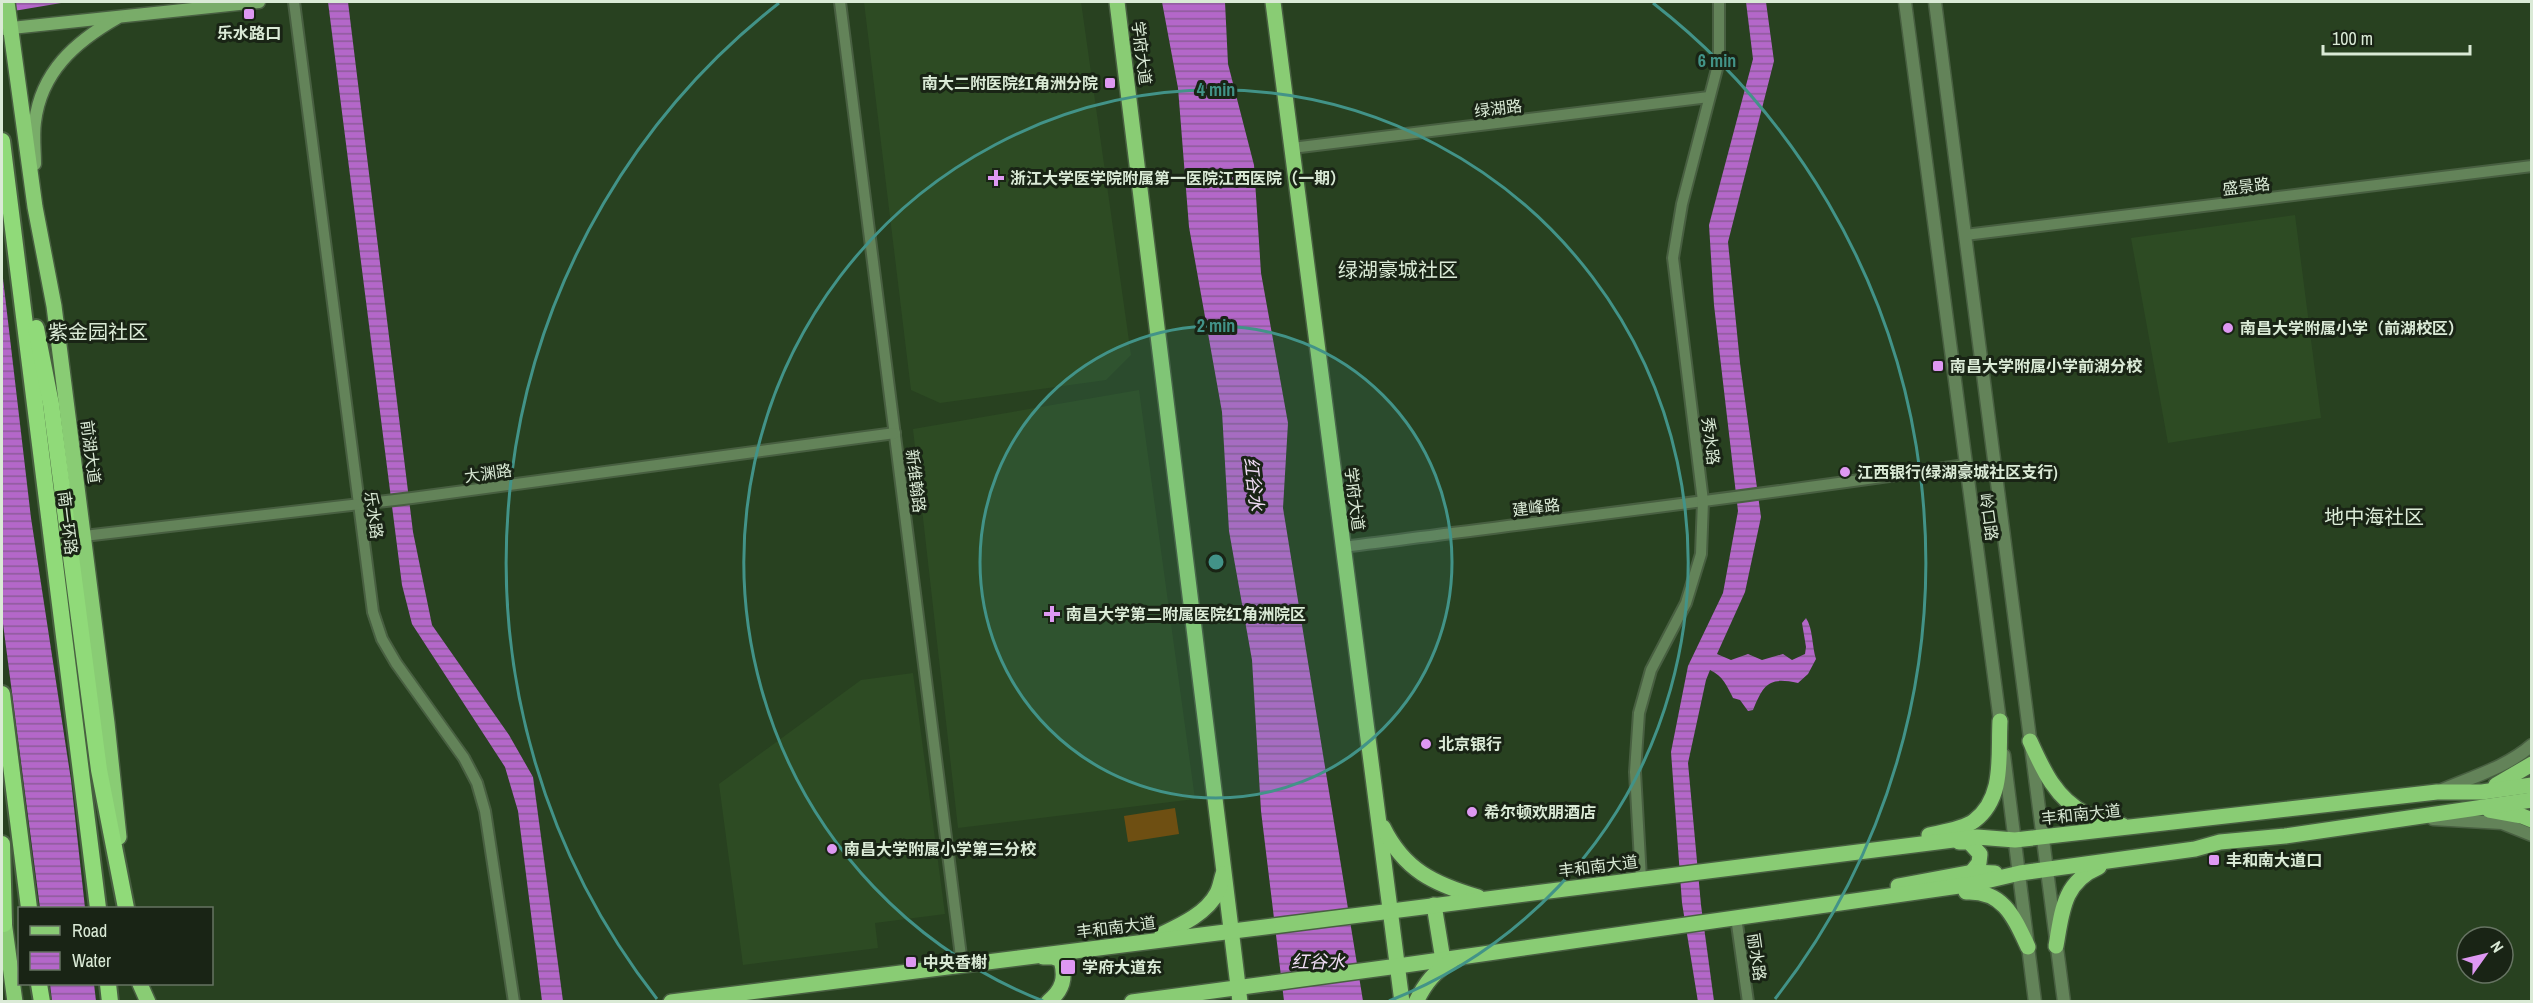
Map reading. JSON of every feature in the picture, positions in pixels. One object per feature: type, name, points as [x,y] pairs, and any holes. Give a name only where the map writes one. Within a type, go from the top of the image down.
[{"type":"highway","name":"南一环路","points":[[2,141],[98,907]]},
{"type":"highway","points":[[11,210],[51,404],[99,770],[126,907]]},
{"type":"highway","points":[[2,694],[30,907]]},
{"type":"highway","points":[[2,844],[4,924]]},
{"type":"highway","points":[[39,985],[42,1002]]},
{"type":"highway","points":[[108,985],[110,1002]]},
{"type":"main road","name":"前湖大道","points":[[7,2],[6,28],[35,207],[54,306],[107,723],[126,907]]},
{"type":"main road","points":[[6,28],[259,2]]},
{"type":"main road","name":"学府大道","points":[[1117,2],[1240,995]]},
{"type":"main road","name":"学府大道","points":[[1273,2],[1390,910],[1390,967],[1402,1002]]},
{"type":"main road","points":[[35,207],[35,123],[47,81],[70,50],[85,38],[122,16]]},
{"type":"main road","points":[[1886,848],[1973,822],[1992,803],[1996,791],[2000,721]]},
{"type":"main road","points":[[2030,741],[2044,772],[2058,794],[2085,813],[2127,827]]},
{"type":"main road","points":[[2482,792],[2512,778],[2532,764]]},
{"type":"main road","name":"丰和南大道","points":[[671,1002],[1977,837],[2016,840],[2437,792],[2482,792],[2532,785]]},
{"type":"main road","points":[[1132,1002],[1163,998],[1240,995],[1271,983],[1944,888],[2020,873],[2195,849],[2220,842],[2285,836],[2532,800]]},
{"type":"main road","points":[[2475,807],[2532,820]]},
{"type":"main road","points":[[1378,817],[1400,856],[1421,874],[1445,888],[1484,899]]},
{"type":"main road","points":[[1937,842],[1969,842],[1978,849],[1980,863],[1973,872],[1966,879],[1944,888]]},
{"type":"main road","points":[[2056,946],[2063,904],[2074,884],[2085,873],[2117,860]]},
{"type":"main road","points":[[1148,941],[1184,924],[1204,907],[1217,893],[1225,865]]},
{"type":"main road","points":[[1855,900],[1906,883],[1973,872],[2020,873]]},
{"type":"main road","points":[[1897,894],[1983,891],[1999,901],[2016,919],[2028,947]]},
{"type":"main road","points":[[2,905],[12,976],[13,1002]]},
{"type":"main road","points":[[1434,905],[1450,958]]},
{"type":"main road","points":[[1007,959],[1053,957],[1060,960],[1064,981],[1056,995],[1048,1002]]},
{"type":"main road","points":[[1416,1002],[1424,985],[1450,958]]},
{"type":"main road","points":[[134,985],[136,1002]]},
{"type":"main road","points":[[140,985],[148,1002]]},
{"type":"main road","points":[[1163,998],[1215,999],[1218,1002]]},
{"type":"street","name":"乐水路","points":[[294,2],[357,504],[373,612],[382,639],[396,663],[464,758],[477,783],[485,811],[514,1002]]},
{"type":"street","name":"新维翰路","points":[[840,2],[962,964]]},
{"type":"street","name":"秀水路","points":[[1641,879],[1635,772],[1639,713],[1651,670],[1686,603],[1701,554],[1703,501],[1673,258],[1682,204],[1719,61],[1719,2]]},
{"type":"street","name":"岭口路","points":[[1905,2],[2016,840],[2035,1002]]},
{"type":"street","name":"岭口路","points":[[1935,2],[2064,1002]]},
{"type":"street","name":"绿湖路","points":[[1292,148],[1709,97]]},
{"type":"street","name":"盛景路","points":[[1965,235],[2532,166]]},
{"type":"street","name":"大渊路","points":[[84,536],[412,498],[895,433]]},
{"type":"street","name":"建峰路","points":[[1343,547],[1759,495],[1965,465]]},
{"type":"street","points":[[2437,792],[2503,764],[2532,745]]},
{"type":"street","points":[[2416,818],[2502,823],[2532,835]]},
{"type":"street","name":"丽水路","points":[[1736,917],[1748,1002]]},
{"type":"shaded area","name":"浙江大学医学院附属第一医院江西医院（一期）","points":[[864,2],[1081,2],[1131,355],[1106,380],[940,403],[911,390]]},
{"type":"shaded area","name":"南昌大学附属小学（前湖校区）","points":[[2295,215],[2321,418],[2168,443],[2131,238]]},
{"type":"shaded area","name":"南昌大学第二附属医院红角洲院区","points":[[1139,390],[1195,799],[958,828],[913,429]]},
{"type":"shaded area","name":"南昌大学附属小学第三分校","points":[[913,673],[945,914],[875,923],[878,948],[743,965],[719,784],[861,680]]},
{"type":"shaded area","points":[[1175,808],[1179,834],[1128,842],[1124,816]]},
{"type":"water","points":[[2,2],[67,2],[2,13]]},
{"type":"water","points":[[328,2],[348,2],[413,532],[432,625],[509,735],[533,777],[563,1001],[542,1001],[518,811],[505,767],[412,624],[402,585]]},
{"type":"water","name":"红谷水","points":[[1162,2],[1225,2],[1228,64],[1254,165],[1261,273],[1288,423],[1283,508],[1363,1001],[1284,1001],[1261,811],[1252,660],[1229,531],[1222,412],[1189,227],[1178,88]]},
{"type":"water","points":[[1746,2],[1766,2],[1774,61],[1728,242],[1740,363],[1761,517],[1745,592],[1717,654],[1731,660],[1748,654],[1762,660],[1783,654],[1792,660],[1805,654],[1802,623],[1806,618],[1816,659],[1808,674],[1798,683],[1780,681],[1769,684],[1764,688],[1753,710],[1748,711],[1740,700],[1733,698],[1724,682],[1714,672],[1710,670],[1706,680],[1688,763],[1701,905],[1714,1001],[1698,1002],[1682,903],[1671,752],[1688,666],[1723,593],[1738,511],[1714,305],[1709,225],[1753,59]]},
{"type":"water","points":[[2,270],[31,518],[71,780],[85,907],[40,907],[2,616]]},
{"type":"water","points":[[50,985],[94,985],[96,1001],[52,1001]]},
{"type":"place","name":"乐水路口","points":[[249,14]]},
{"type":"place","name":"南大二附医院红角洲分院","points":[[1110,83]]},
{"type":"place","name":"浙江大学医学院附属第一医院江西医院（一期）","points":[[996,178]]},
{"type":"place","name":"南昌大学附属小学（前湖校区）","points":[[2228,328]]},
{"type":"place","name":"南昌大学附属小学前湖分校","points":[[1938,366]]},
{"type":"place","name":"江西银行(绿湖豪城社区支行)","points":[[1845,472]]},
{"type":"place","name":"南昌大学第二附属医院红角洲院区","points":[[1052,614]]},
{"type":"place","name":"北京银行","points":[[1426,744]]},
{"type":"place","name":"希尔顿欢朋酒店","points":[[1472,812]]},
{"type":"place","name":"南昌大学附属小学第三分校","points":[[832,849]]},
{"type":"place","name":"丰和南大道口","points":[[2214,860]]},
{"type":"place","name":"中央香榭","points":[[911,962]]},
{"type":"place","name":"学府大道东","points":[[1068,967]]},
{"type":"district","name":"绿湖豪城社区","points":[[1398,269]]},
{"type":"district","name":"紫金园社区","points":[[98,331]]},
{"type":"district","name":"地中海社区","points":[[2374,516]]}]
